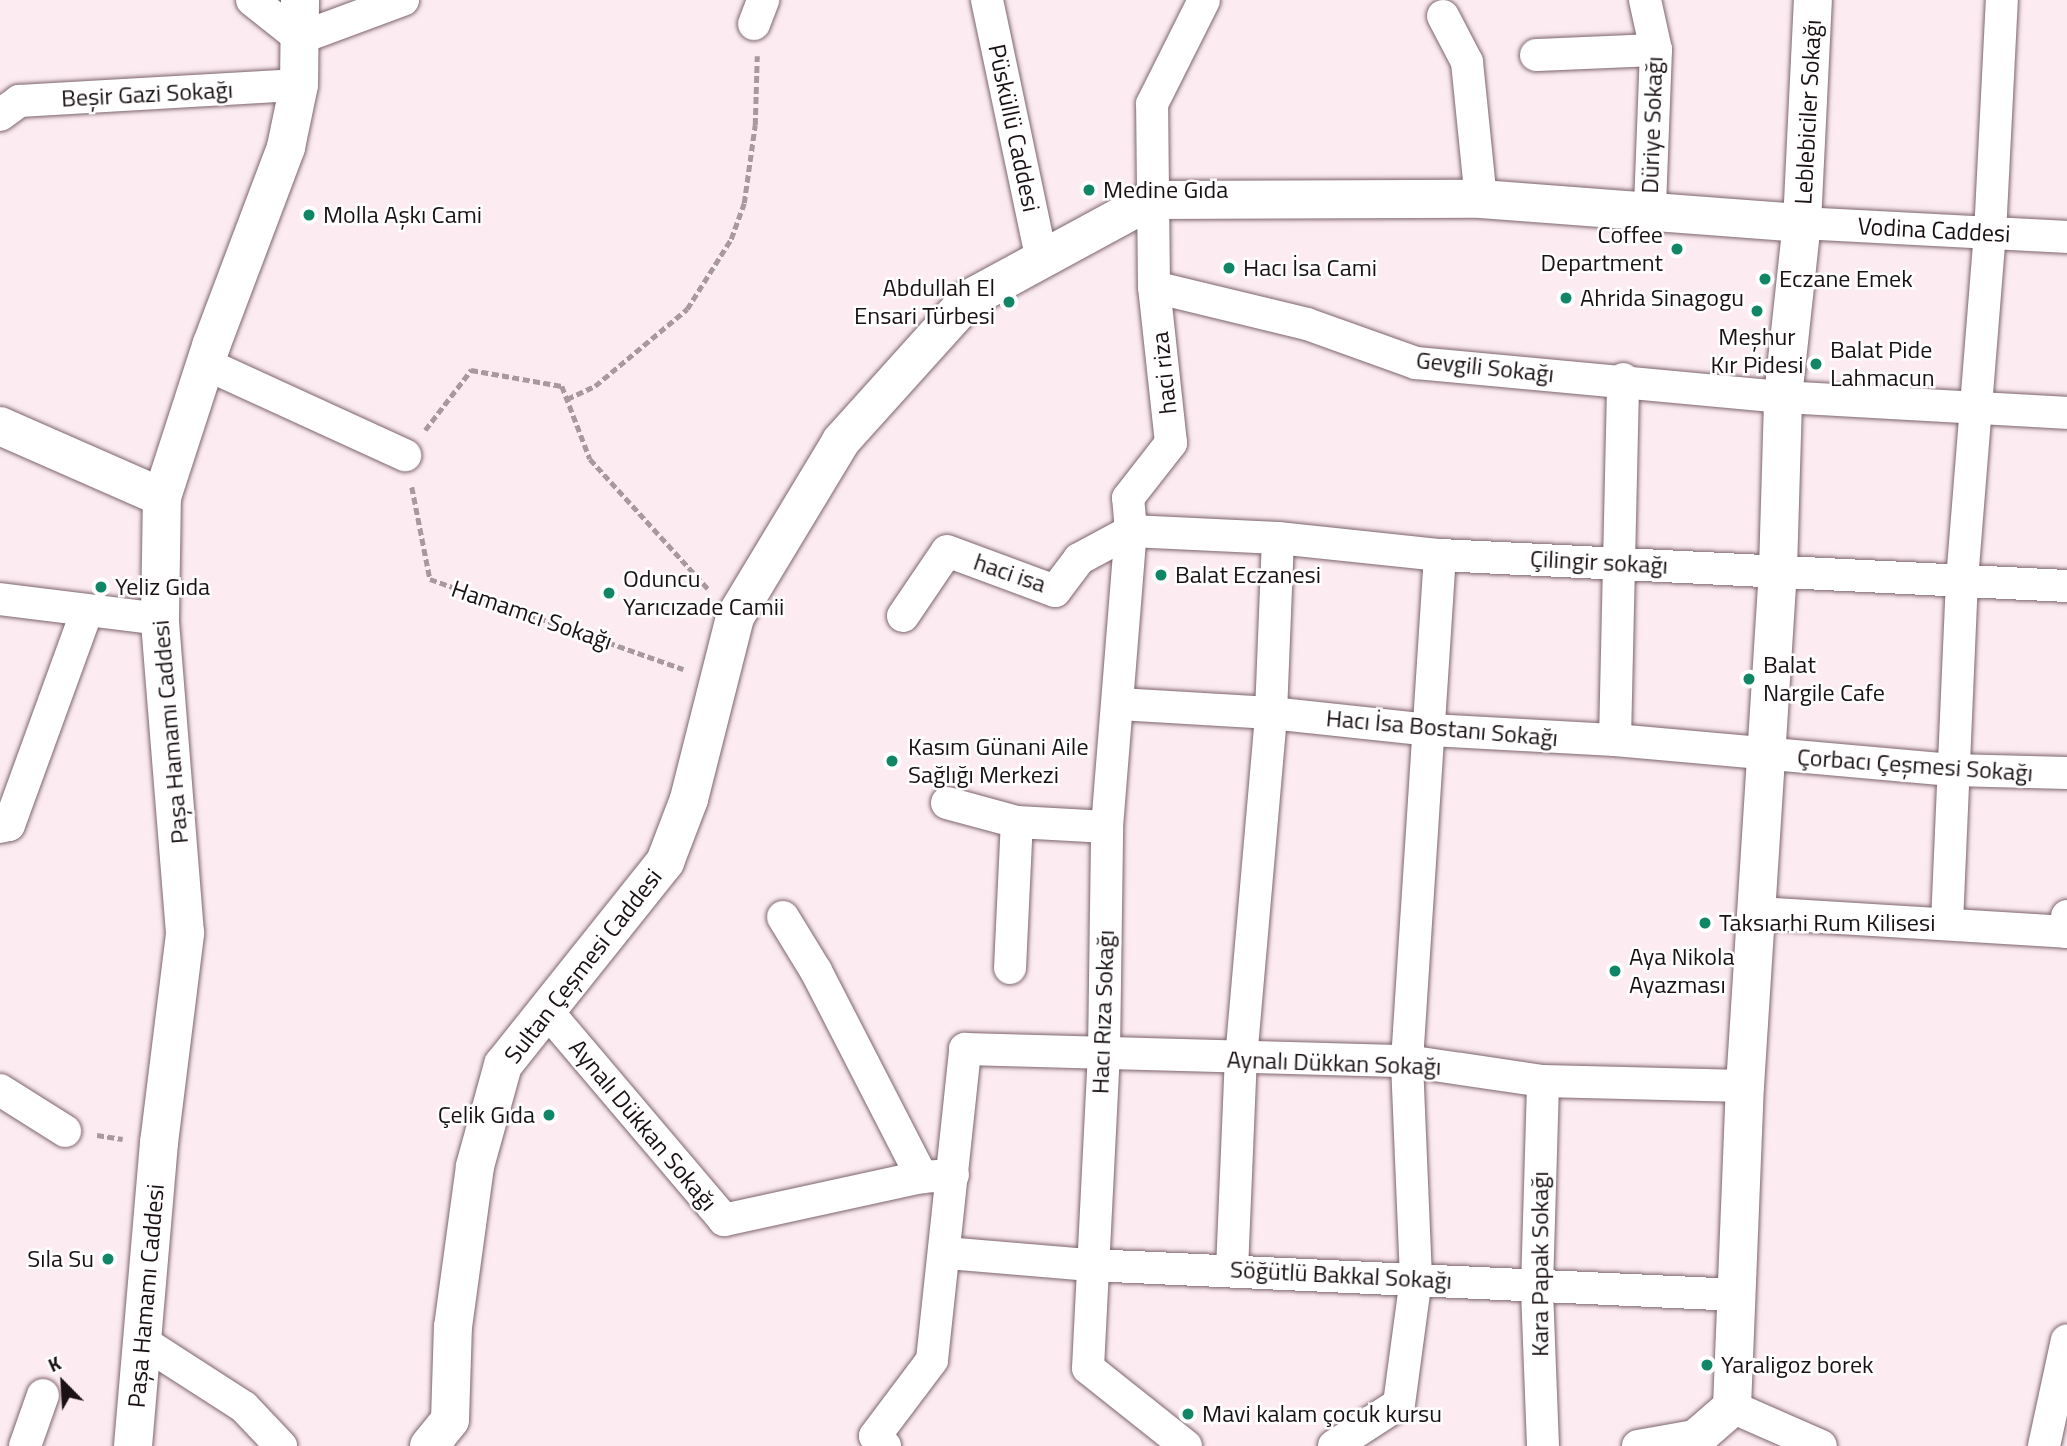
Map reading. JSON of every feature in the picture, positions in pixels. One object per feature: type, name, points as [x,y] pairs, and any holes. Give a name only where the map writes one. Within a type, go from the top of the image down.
[{"type":"street","points":[[252,0],[300,38],[403,0]]},
{"type":"street","name":"Paşa Hamamı Caddesi","points":[[133,1446],[159,1143],[185,933],[160,619],[162,497],[236,277],[286,147],[299,85],[300,0]]},
{"type":"street","name":"Püsküllü Caddesi","points":[[987,0],[1041,256]]},
{"type":"street","name":"haci riza","points":[[1130,531],[1128,498],[1171,443],[1154,287],[1152,104],[1204,0]]},
{"type":"street","name":"Düriye Sokağı","points":[[1645,0],[1656,50],[1650,209]]},
{"type":"street","name":"Leblebiciler Sokağı","points":[[1732,1407],[1745,1086],[1758,913],[1764,754],[1778,570],[1783,397],[1802,223],[1813,0]]},
{"type":"street","points":[[1947,923],[1962,580],[1990,234],[2003,0]]},
{"type":"street","points":[[1443,16],[1466,62],[1481,199]]},
{"type":"street","points":[[1536,55],[1656,50]]},
{"type":"street","name":"Beşir Gazi Sokağı","points":[[0,115],[19,101],[299,85]]},
{"type":"street","points":[[1151,200],[1481,199],[1650,209],[1802,223]]},
{"type":"street","name":"Sultan Çeşmesi Caddesi","points":[[446,1438],[453,1327],[475,1166],[503,1065],[665,862],[689,799],[734,617],[841,441],[969,299],[1041,256],[1151,200]]},
{"type":"street","name":"Vodina Caddesi","points":[[1802,223],[2067,237]]},
{"type":"street","name":"Gevgili Sokağı","points":[[1154,287],[1307,324],[1416,363],[1623,379],[1783,397],[1975,410],[2067,413]]},
{"type":"street","points":[[208,365],[405,455]]},
{"type":"street","points":[[1615,740],[1616,563],[1623,379]]},
{"type":"street","points":[[0,426],[162,497]]},
{"type":"street","name":"Çilingir sokağı","points":[[1130,531],[1278,538],[1440,555],[2067,586]]},
{"type":"street","name":"haci isa","points":[[903,616],[947,551],[1055,591],[1079,559],[1130,531]]},
{"type":"street","name":"Hacı Rıza Sokağı","points":[[1130,531],[1119,704],[1107,827],[1104,1053],[1090,1265],[1088,1368],[1186,1446]]},
{"type":"street","points":[[1232,1270],[1241,1059],[1271,713],[1278,538]]},
{"type":"street","points":[[1334,1446],[1399,1404],[1416,1278],[1407,1061],[1431,730],[1440,555]]},
{"type":"street","points":[[0,599],[160,619]]},
{"type":"street","points":[[0,827],[9,825],[87,611]]},
{"type":"street","name":"Hacı İsa Bostanı Sokağı","points":[[1119,704],[1271,713],[1431,730],[1615,740],[1764,754]]},
{"type":"street","name":"Çorbacı Çeşmesi Sokağı","points":[[1764,754],[1952,770],[2067,774]]},
{"type":"street","points":[[947,803],[1017,822],[1107,827]]},
{"type":"street","points":[[1010,968],[1017,822]]},
{"type":"street","points":[[1758,913],[2066,932],[2067,916]]},
{"type":"street","points":[[783,917],[816,971],[922,1177]]},
{"type":"street","name":"Aynalı Dükkan Sokağı","points":[[547,1012],[724,1220],[922,1177],[953,1175],[965,1049],[1241,1059],[1407,1061],[1543,1081],[1745,1086]]},
{"type":"street","name":"Kara Papak Sokağı","points":[[1542,1446],[1537,1287],[1543,1081]]},
{"type":"street","points":[[0,1090],[65,1132]]},
{"type":"street","points":[[885,1446],[876,1436],[933,1360],[953,1175]]},
{"type":"street","name":"Söğütlü Bakkal Sokağı","points":[[946,1253],[1090,1265],[1416,1278],[1537,1287],[1737,1295]]},
{"type":"street","points":[[140,1340],[244,1407],[281,1446]]},
{"type":"street","points":[[2054,1427],[2067,1340]]},
{"type":"street","points":[[25,1446],[43,1395]]},
{"type":"street","points":[[1637,1446],[1697,1440],[1732,1407],[1821,1446]]},
{"type":"path","points":[[567,399],[595,386],[687,309],[731,239],[744,203],[755,125],[758,12]]},
{"type":"path","points":[[405,455],[471,370],[562,386],[590,459],[734,617]]},
{"type":"path","name":"Hamamcı Sokağı","points":[[405,455],[430,579],[720,682]]},
{"type":"path","points":[[65,1132],[159,1143]]},
{"type":"place","name":"Medine Gıda","points":[[1089,190]]},
{"type":"place","name":"Molla Aşkı Cami","points":[[309,215]]},
{"type":"place","name":"Coffee Department","points":[[1677,249]]},
{"type":"place","name":"Hacı İsa Cami","points":[[1229,268]]},
{"type":"place","name":"Eczane Emek","points":[[1765,279]]},
{"type":"place","name":"Ahrida Sinagogu","points":[[1566,298]]},
{"type":"place","name":"Abdullah El Ensari Türbesi","points":[[1009,302]]},
{"type":"place","name":"Meşhur Kır Pidesi","points":[[1757,311]]},
{"type":"place","name":"Balat Pide Lahmacun","points":[[1816,364]]},
{"type":"place","name":"Balat Eczanesi","points":[[1161,575]]},
{"type":"place","name":"Yeliz Gıda","points":[[101,587]]},
{"type":"place","name":"Oduncu Yarıcızade Camii","points":[[609,593]]},
{"type":"place","name":"Balat Nargile Cafe","points":[[1749,679]]},
{"type":"place","name":"Kasım Günani Aile Sağlığı Merkezi","points":[[892,761]]},
{"type":"place","name":"Taksıarhi Rum Kilisesi","points":[[1705,923]]},
{"type":"place","name":"Aya Nikola Ayazması","points":[[1615,971]]},
{"type":"place","name":"Çelik Gıda","points":[[549,1115]]},
{"type":"place","name":"Sıla Su","points":[[108,1259]]},
{"type":"place","name":"Yaraligoz borek","points":[[1707,1365]]},
{"type":"place","name":"Mavi kalam çocuk kursu","points":[[1188,1414]]}]
